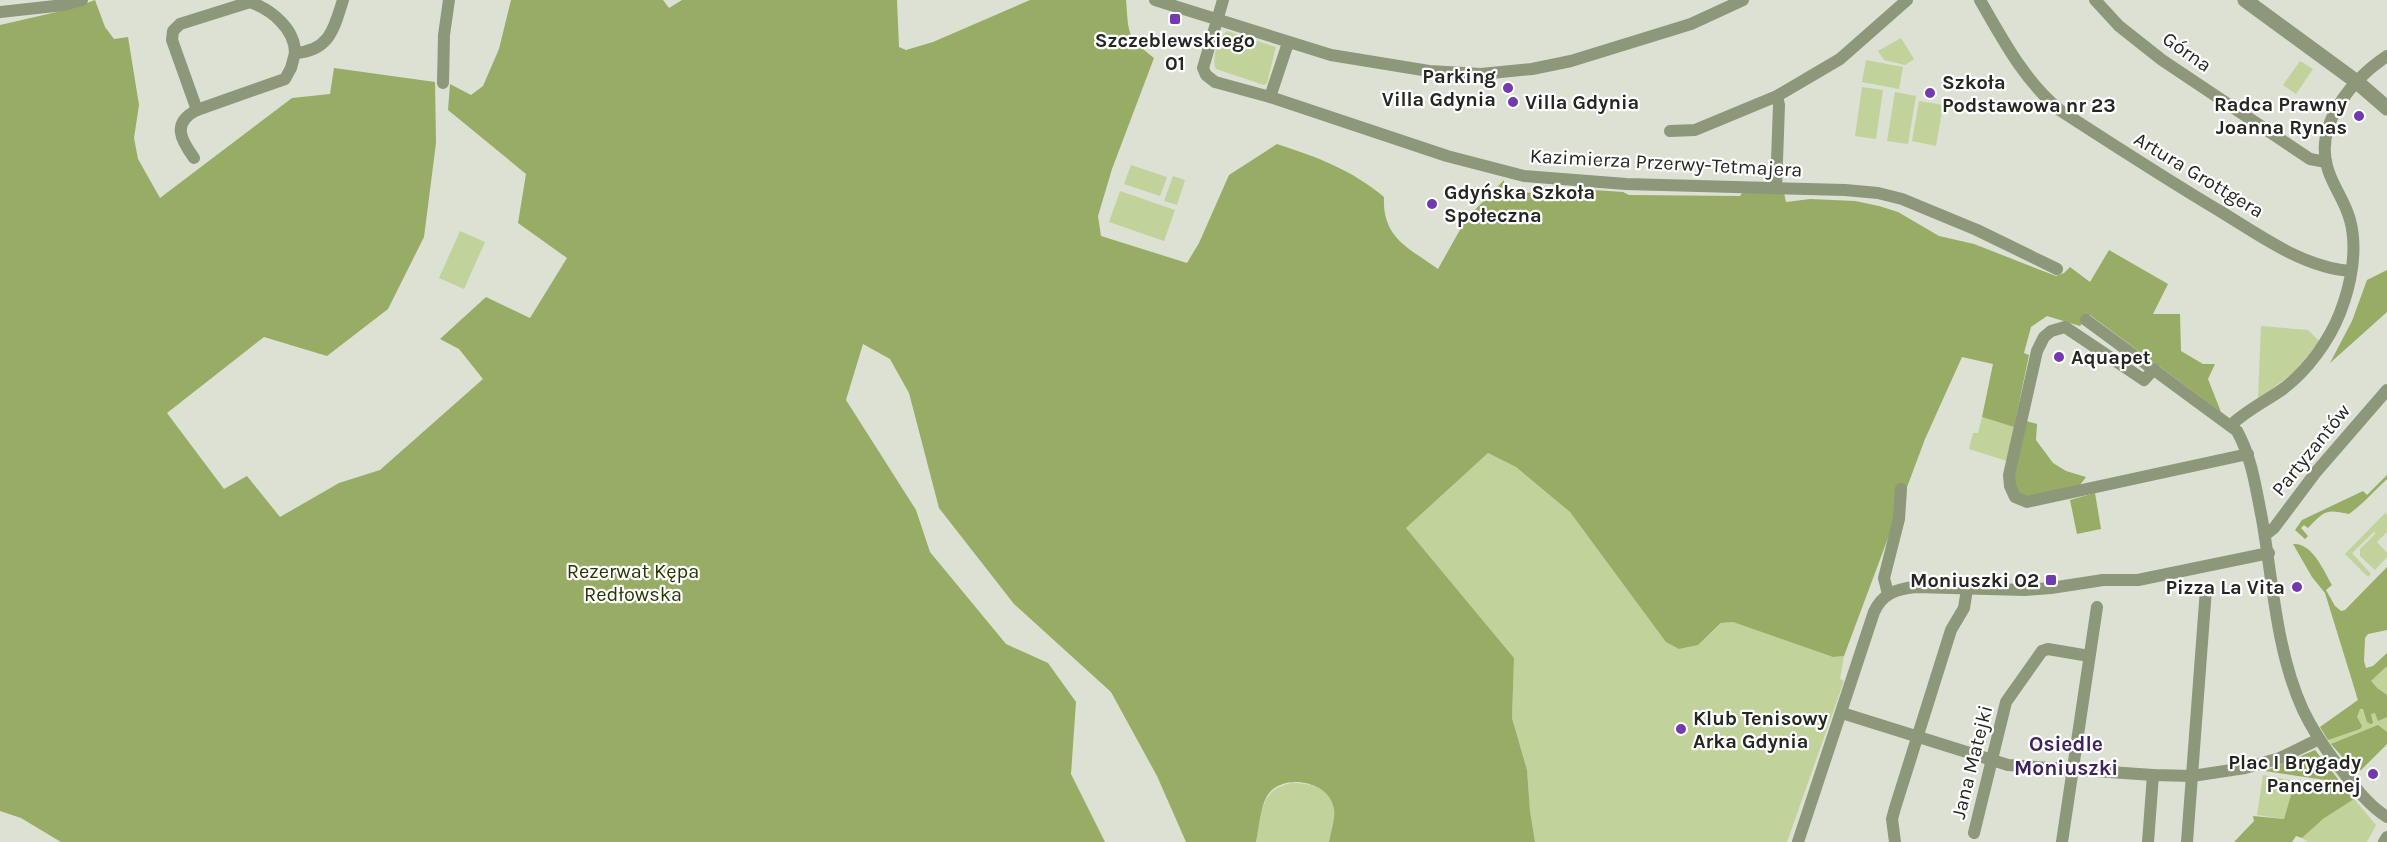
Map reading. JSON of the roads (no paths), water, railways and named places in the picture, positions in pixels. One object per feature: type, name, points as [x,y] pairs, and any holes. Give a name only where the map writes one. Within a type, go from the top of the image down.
[{"type":"street","points":[[0,12],[64,5],[82,0]]},
{"type":"street","points":[[295,53],[314,49],[331,34],[343,0]]},
{"type":"street","points":[[443,83],[444,35],[449,0]]},
{"type":"street","points":[[1155,0],[1288,43],[1362,62],[1429,71],[1480,74],[1562,63],[1691,24],[1743,0]]},
{"type":"street","points":[[1216,20],[1223,0]]},
{"type":"street","points":[[1670,131],[1695,130],[1777,96],[1840,59],[1907,0]]},
{"type":"street","name":"Artura Grottgera","points":[[1980,0],[2023,70],[2035,86],[2061,111],[2154,172],[2285,249],[2312,262],[2351,271]]},
{"type":"street","name":"Górna","points":[[2095,0],[2119,26],[2162,60],[2310,159],[2326,162]]},
{"type":"street","points":[[2245,0],[2357,82],[2387,108]]},
{"type":"street","points":[[194,158],[180,135],[183,122],[197,110],[281,81],[289,75],[295,53],[295,43],[288,27],[250,2],[180,24],[173,31],[172,40],[197,110]]},
{"type":"street","name":"Kazimierza Przerwy-Tetmajera","points":[[1216,20],[1203,68],[1206,75],[1215,82],[1447,156],[1524,176],[1581,182],[1845,190],[1894,197],[1977,230],[2057,269]]},
{"type":"street","points":[[1270,98],[1288,43]]},
{"type":"street","points":[[2231,425],[2283,388],[2313,359],[2341,312],[2354,249],[2350,218],[2326,162],[2327,134],[2340,104],[2357,82],[2367,71],[2387,57]]},
{"type":"street","points":[[1776,188],[1779,105],[1777,96]]},
{"type":"street","points":[[2086,320],[2237,431],[2256,482],[2269,553],[2277,619],[2297,696],[2319,740],[2365,798],[2387,817]]},
{"type":"street","points":[[2154,369],[2144,380],[2065,327],[2050,331],[2044,337],[2030,377],[2009,475],[2010,486],[2015,497],[2027,502],[2247,454]]},
{"type":"street","name":"Partyzantów","points":[[2265,535],[2274,528],[2316,472],[2387,390]]},
{"type":"street","points":[[1888,594],[1884,578],[1899,519],[1901,489]]},
{"type":"street","points":[[1798,842],[1874,612],[1888,594],[1899,589],[1915,587],[2025,590],[2103,580],[2138,580],[2269,553]]},
{"type":"street","points":[[1895,842],[1892,819],[1951,630],[1964,608],[1967,589]]},
{"type":"street","points":[[2187,842],[2206,589]]},
{"type":"street","points":[[2062,842],[2097,607]]},
{"type":"street","name":"Jana Matejki","points":[[1974,833],[2006,702],[2040,653],[2048,649],[2089,656]]},
{"type":"street","points":[[1842,713],[1992,761],[2023,766],[2153,775],[2192,776],[2263,764],[2319,740]]},
{"type":"street","points":[[2148,842],[2153,775]]},
{"type":"street","points":[[2384,842],[2387,837]]},
{"type":"place","name":"Szczeblewskiego 01","points":[[1175,19]]},
{"type":"place","name":"Parking Villa Gdynia","points":[[1508,88]]},
{"type":"place","name":"Szkoła Podstawowa nr 23","points":[[1930,93]]},
{"type":"place","name":"Villa Gdynia","points":[[1513,102]]},
{"type":"place","name":"Radca Prawny Joanna Rynas","points":[[2359,116]]},
{"type":"place","name":"Gdyńska Szkoła Społeczna","points":[[1432,204]]},
{"type":"place","name":"Aquapet","points":[[2059,357]]},
{"type":"place","name":"Moniuszki 02","points":[[2051,580]]},
{"type":"place","name":"Pizza La Vita","points":[[2297,587]]},
{"type":"place","name":"Klub Tenisowy Arka Gdynia","points":[[1681,729]]},
{"type":"place","name":"Plac I Brygady Pancernej","points":[[2373,774]]},
{"type":"district","name":"Osiedle Moniuszki","points":[[2066,756]]},
{"type":"park label","name":"Rezerwat Kępa Redłowska","points":[[633,582]]}]
